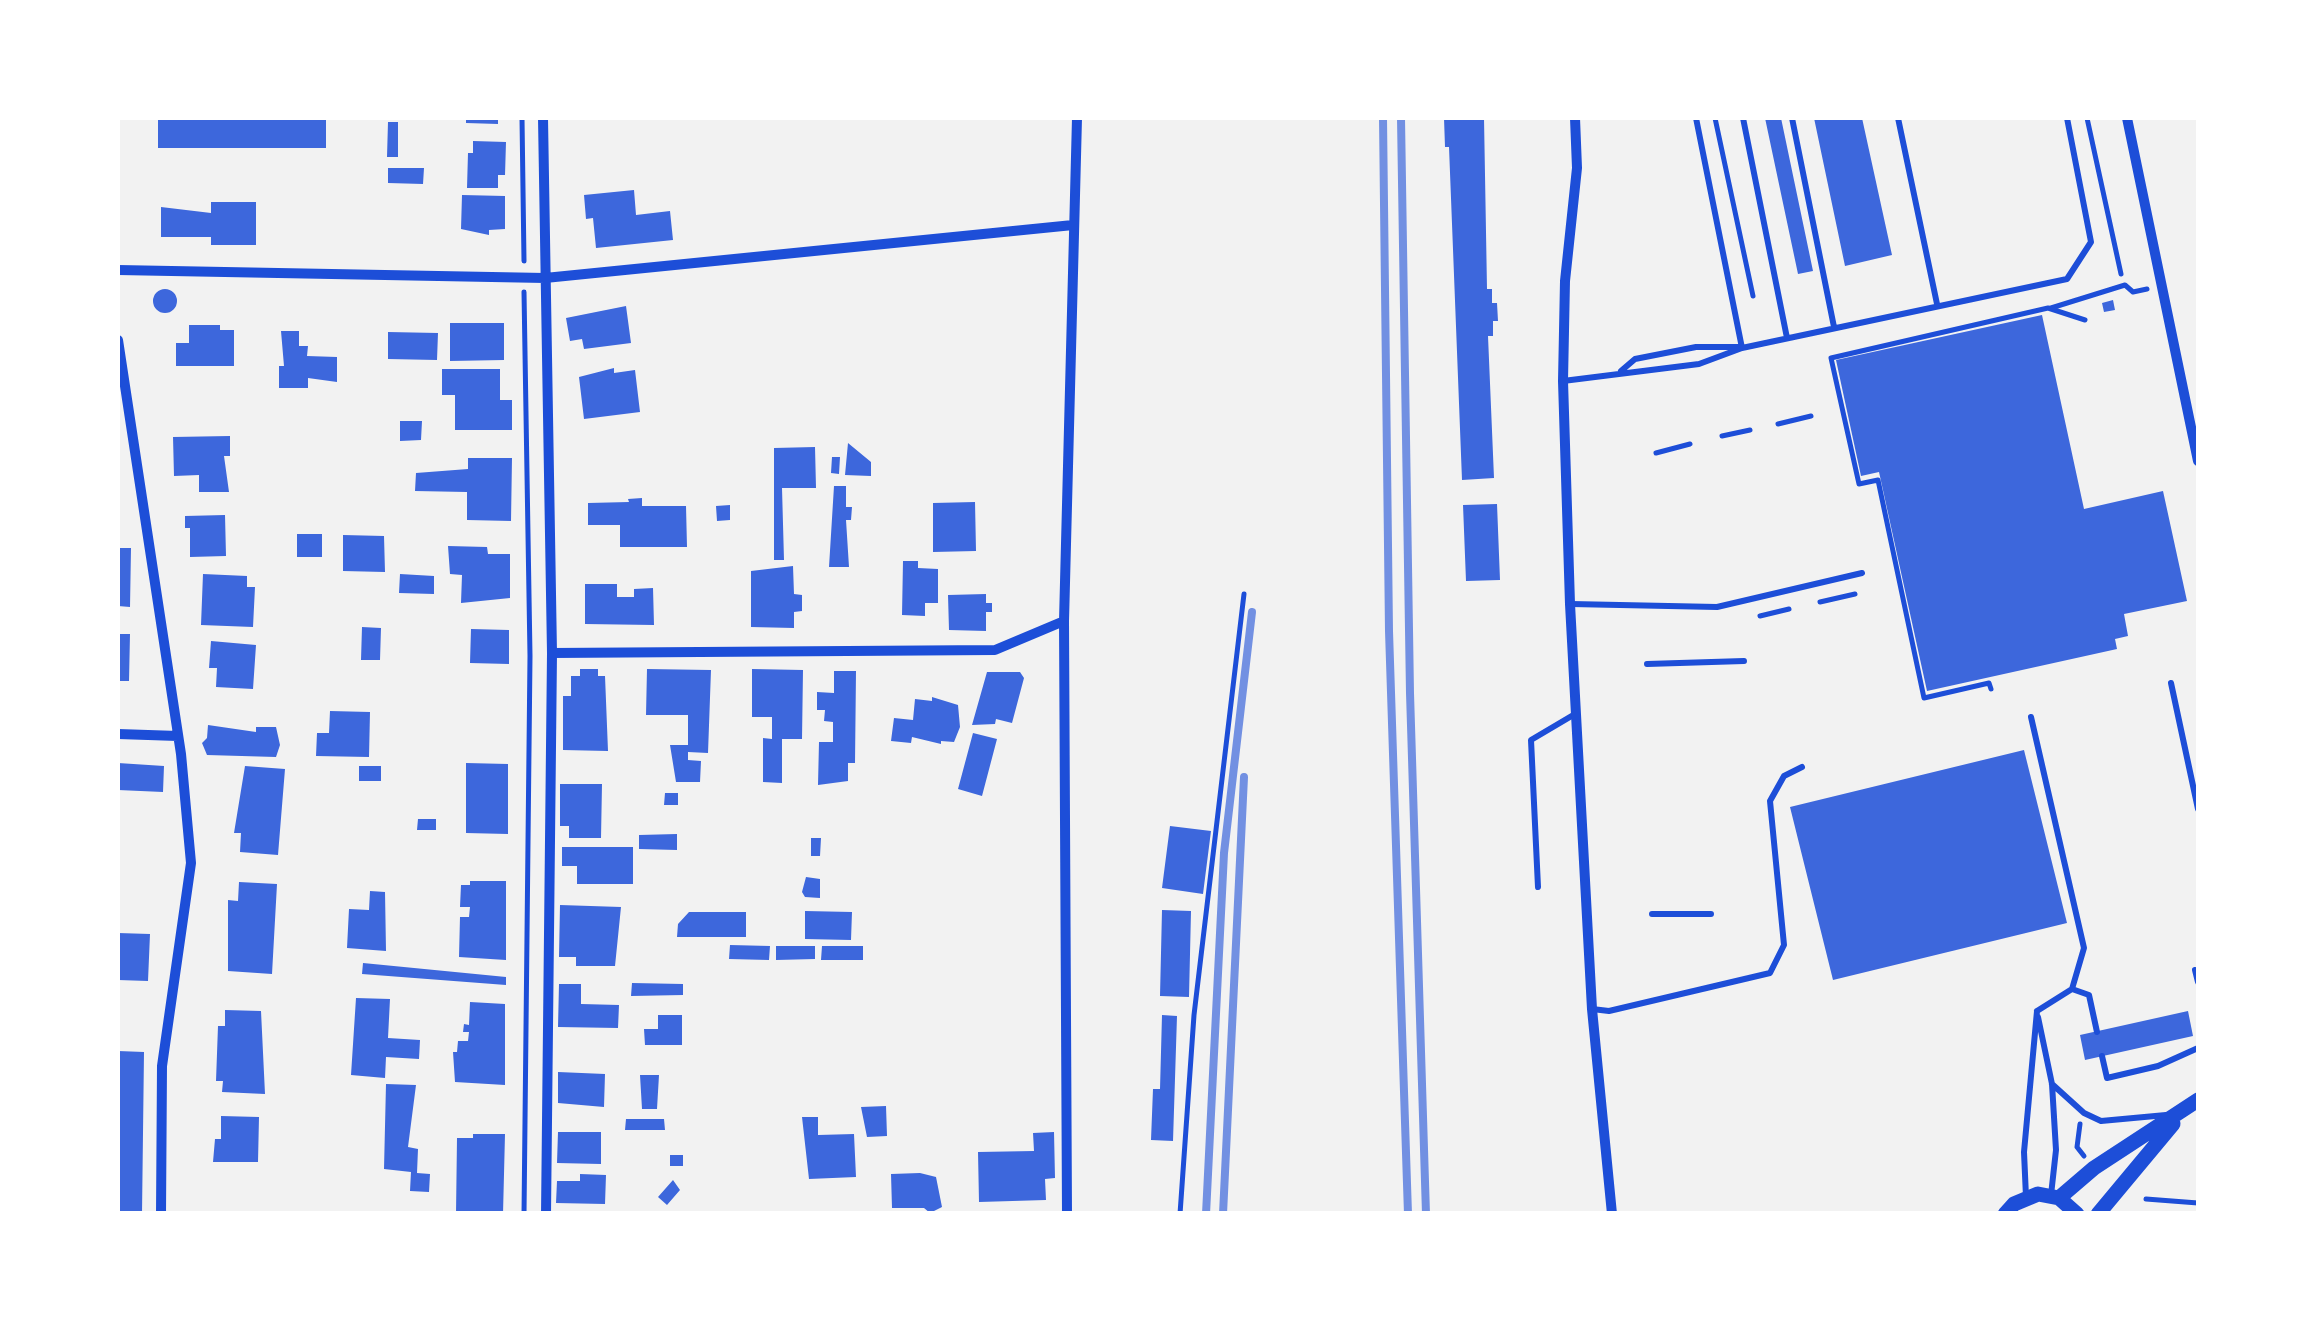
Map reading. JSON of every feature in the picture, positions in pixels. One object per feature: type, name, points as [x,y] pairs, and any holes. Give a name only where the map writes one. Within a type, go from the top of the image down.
[{"type":"street","points":[[543,118],[552,653],[546,1214]]},
{"type":"street","points":[[1067,1214],[1064,620],[1077,118]]},
{"type":"street","points":[[1575,118],[1577,168],[1565,280],[1563,381],[1570,604],[1592,1009],[1612,1214]]},
{"type":"street","points":[[2127,118],[2198,461]]},
{"type":"street","points":[[118,270],[545,278],[1073,225]]},
{"type":"street","points":[[118,340],[178,736],[191,863],[162,1066],[161,1214]]},
{"type":"street","points":[[552,653],[995,650],[1064,620]]},
{"type":"street","points":[[118,734],[178,736]]},
{"type":"street","points":[[2005,1214],[2026,1197],[2055,1196],[2198,1100]]},
{"type":"street","points":[[2098,1214],[2182,1113]]},
{"type":"street","points":[[2055,1196],[2077,1214]]},
{"type":"lane","points":[[1696,118],[1742,348]]},
{"type":"lane","points":[[1742,118],[1787,338]]},
{"type":"lane","points":[[1792,118],[1834,326]]},
{"type":"lane","points":[[1898,118],[1936,304]]},
{"type":"lane","points":[[1563,381],[1620,371],[1637,375],[1699,364],[1742,348],[1834,326],[2067,278],[2080,264],[2091,242],[2067,118]]},
{"type":"lane","points":[[1620,371],[1635,359],[1696,347],[1742,348]]},
{"type":"lane","points":[[1570,604],[1717,607],[1862,573]]},
{"type":"lane","points":[[1647,664],[1744,661]]},
{"type":"lane","points":[[2171,684],[2198,809]]},
{"type":"lane","points":[[1538,887],[1531,740],[1576,713]]},
{"type":"lane","points":[[2030,717],[2084,948],[2072,989],[2036,1011]]},
{"type":"lane","points":[[1592,1009],[1609,1010],[1770,972],[1784,945],[1770,801],[1784,776],[1802,767]]},
{"type":"lane","points":[[1652,914],[1711,914]]},
{"type":"lane","points":[[2196,970],[2198,982]]},
{"type":"lane","points":[[2072,989],[2089,994],[2096,1032]]},
{"type":"lane","points":[[2036,1011],[2052,1084],[2055,1196]]},
{"type":"lane","points":[[2026,1197],[2024,1152],[2036,1011]]},
{"type":"lane","points":[[2102,1056],[2106,1078],[2158,1066],[2198,1048]]},
{"type":"lane","points":[[2052,1084],[2084,1113],[2101,1121],[2182,1113]]},
{"type":"path","points":[[522,118],[530,656],[524,1214]]},
{"type":"path","points":[[1715,118],[1753,296]]},
{"type":"path","points":[[2087,118],[2121,274]]},
{"type":"path","points":[[1991,689],[1989,683],[1924,698],[1878,480],[1859,484],[1831,358],[2048,308],[2125,285]]},
{"type":"path","points":[[2048,308],[2084,320]]},
{"type":"path","points":[[1778,424],[1810,416]]},
{"type":"path","points":[[1722,436],[1750,430]]},
{"type":"path","points":[[1656,453],[1690,444]]},
{"type":"path","points":[[1180,1214],[1194,1015],[1244,594]]},
{"type":"path","points":[[1820,602],[1855,594]]},
{"type":"path","points":[[1760,616],[1789,609]]},
{"type":"path","points":[[2080,1121],[2077,1147],[2087,1160]]},
{"type":"path","points":[[2146,1199],[2198,1204]]},
{"type":"building","points":[[158,118],[326,118],[326,148],[158,148]]},
{"type":"building","points":[[466,118],[498,118],[498,124],[466,123]]},
{"type":"building","points":[[1444,118],[1484,118],[1487,289],[1492,289],[1492,303],[1497,303],[1498,321],[1493,321],[1493,336],[1488,336],[1494,478],[1462,480],[1449,147],[1445,147]]},
{"type":"building","points":[[1765,118],[1781,118],[1813,271],[1798,274]]},
{"type":"building","points":[[1814,118],[1862,118],[1892,255],[1845,266]]},
{"type":"building","points":[[388,122],[398,122],[398,157],[387,157]]},
{"type":"building","points":[[473,141],[506,142],[505,175],[498,175],[498,188],[467,188],[468,153],[473,153]]},
{"type":"building","points":[[388,168],[424,168],[423,184],[388,183]]},
{"type":"building","points":[[634,190],[636,215],[670,211],[673,240],[596,248],[593,218],[586,219],[584,195]]},
{"type":"building","points":[[462,195],[505,196],[505,229],[489,230],[489,235],[461,229]]},
{"type":"building","points":[[211,202],[256,202],[256,245],[211,245],[211,237],[161,237],[161,207],[211,213]]},
{"type":"building","points":[[165,289],[174,292],[174,310],[165,313],[156,310],[153,301],[156,292]]},
{"type":"building","points":[[2113,300],[2115,310],[2104,312],[2102,303]]},
{"type":"building","points":[[626,306],[631,343],[584,349],[582,339],[570,341],[566,318]]},
{"type":"building","points":[[2042,315],[2084,509],[2163,491],[2187,601],[2124,614],[2128,636],[2115,639],[2117,649],[1927,691],[1879,472],[1861,476],[1836,360]]},
{"type":"building","points":[[450,323],[504,323],[504,360],[450,361]]},
{"type":"building","points":[[189,325],[220,325],[220,330],[234,330],[234,366],[176,366],[176,343],[189,343]]},
{"type":"building","points":[[281,331],[299,331],[299,346],[308,346],[307,356],[337,357],[337,382],[308,378],[308,388],[279,388],[279,366],[284,366]]},
{"type":"building","points":[[388,332],[438,333],[437,360],[388,359]]},
{"type":"building","points":[[614,368],[614,373],[635,370],[640,412],[584,419],[579,377]]},
{"type":"building","points":[[442,369],[500,369],[500,400],[512,400],[512,430],[455,430],[455,395],[442,395]]},
{"type":"building","points":[[400,421],[422,421],[421,440],[400,441]]},
{"type":"building","points":[[230,436],[230,456],[224,456],[229,492],[199,492],[199,475],[174,476],[173,437]]},
{"type":"building","points":[[848,443],[871,462],[871,476],[845,475]]},
{"type":"building","points":[[815,447],[816,488],[782,488],[784,560],[774,560],[774,448]]},
{"type":"building","points":[[832,457],[840,457],[839,474],[831,473]]},
{"type":"building","points":[[468,458],[512,458],[511,521],[467,520],[467,492],[415,491],[416,473],[468,469]]},
{"type":"building","points":[[834,486],[846,486],[846,507],[852,507],[851,520],[846,520],[849,567],[829,567]]},
{"type":"building","points":[[642,498],[642,506],[686,506],[687,547],[620,547],[620,525],[588,525],[588,503]]},
{"type":"building","points":[[975,502],[976,551],[933,552],[933,503]]},
{"type":"building","points":[[1497,504],[1500,580],[1466,581],[1463,505]]},
{"type":"building","points":[[730,505],[730,520],[717,521],[716,506]]},
{"type":"building","points":[[225,515],[226,556],[190,557],[190,528],[185,528],[185,516]]},
{"type":"building","points":[[297,534],[322,534],[322,557],[297,557]]},
{"type":"building","points":[[343,535],[384,536],[385,572],[343,571]]},
{"type":"building","points":[[448,546],[487,547],[488,554],[510,554],[510,598],[461,603],[462,575],[450,574]]},
{"type":"building","points":[[118,548],[131,548],[130,607],[118,606]]},
{"type":"building","points":[[903,561],[918,561],[918,568],[938,569],[938,603],[925,603],[925,616],[902,615]]},
{"type":"building","points":[[793,566],[794,594],[802,595],[802,611],[794,612],[794,628],[751,627],[751,571]]},
{"type":"building","points":[[203,574],[247,576],[247,587],[255,587],[253,627],[201,625]]},
{"type":"building","points":[[400,574],[434,576],[434,594],[399,593]]},
{"type":"building","points":[[585,584],[617,584],[617,597],[634,597],[634,589],[653,588],[654,625],[585,624]]},
{"type":"building","points":[[986,594],[992,612],[986,612],[986,631],[949,630],[948,595]]},
{"type":"building","points":[[362,627],[381,628],[380,660],[361,660]]},
{"type":"building","points":[[471,629],[509,630],[509,664],[470,663]]},
{"type":"building","points":[[118,634],[130,634],[129,681],[118,681]]},
{"type":"building","points":[[211,641],[256,645],[253,689],[216,687],[217,668],[209,668]]},
{"type":"building","points":[[580,669],[598,669],[598,676],[605,676],[608,751],[563,750],[563,696],[571,696],[571,676],[580,676]]},
{"type":"building","points":[[647,669],[711,670],[708,753],[688,752],[688,760],[701,761],[700,782],[676,782],[670,745],[688,745],[688,715],[646,715]]},
{"type":"building","points":[[752,669],[803,670],[802,739],[782,739],[782,783],[763,782],[763,738],[772,739],[772,717],[752,717]]},
{"type":"building","points":[[834,671],[856,671],[855,763],[848,763],[848,781],[818,785],[819,742],[833,742],[833,722],[824,721],[825,710],[817,710],[817,692],[834,693]]},
{"type":"building","points":[[987,672],[1020,672],[1024,678],[1012,723],[996,719],[995,724],[972,725]]},
{"type":"building","points":[[932,697],[958,705],[960,727],[954,742],[941,744],[912,737],[911,743],[891,741],[894,718],[913,720],[915,699],[932,701]]},
{"type":"building","points":[[330,711],[370,712],[369,757],[316,756],[317,733],[329,733]]},
{"type":"building","points":[[208,725],[256,732],[256,727],[276,727],[280,745],[276,757],[207,755],[202,743],[207,738]]},
{"type":"building","points":[[973,733],[997,739],[982,796],[958,789]]},
{"type":"building","points":[[2024,750],[2067,923],[1833,980],[1790,807]]},
{"type":"building","points":[[118,763],[164,766],[163,792],[118,790]]},
{"type":"building","points":[[466,763],[508,764],[508,834],[466,833]]},
{"type":"building","points":[[245,766],[285,769],[278,855],[240,852],[241,833],[234,833]]},
{"type":"building","points":[[359,766],[381,766],[381,781],[359,781]]},
{"type":"building","points":[[560,784],[602,784],[601,838],[569,838],[569,826],[560,826]]},
{"type":"building","points":[[665,793],[678,793],[678,805],[664,805]]},
{"type":"building","points":[[418,819],[436,819],[436,830],[417,830]]},
{"type":"building","points":[[1170,826],[1211,831],[1203,894],[1162,888]]},
{"type":"building","points":[[677,834],[677,850],[639,849],[639,835]]},
{"type":"building","points":[[811,838],[821,838],[820,856],[811,856]]},
{"type":"building","points":[[562,847],[633,847],[633,884],[577,884],[577,866],[562,866]]},
{"type":"building","points":[[806,877],[820,879],[820,898],[805,897],[802,892]]},
{"type":"building","points":[[470,881],[506,881],[506,960],[459,957],[460,917],[469,917],[470,907],[460,907],[461,885],[470,885]]},
{"type":"building","points":[[239,882],[277,884],[272,974],[228,971],[228,900],[238,901]]},
{"type":"building","points":[[370,891],[385,892],[386,951],[347,948],[349,909],[369,910]]},
{"type":"building","points":[[560,905],[621,907],[615,966],[576,966],[576,957],[559,957]]},
{"type":"building","points":[[1162,910],[1191,911],[1189,997],[1160,996]]},
{"type":"building","points":[[805,911],[852,912],[851,940],[805,939]]},
{"type":"building","points":[[689,912],[746,912],[746,937],[677,937],[678,924]]},
{"type":"building","points":[[118,933],[150,934],[148,981],[118,980]]},
{"type":"building","points":[[730,945],[770,946],[769,960],[729,959]]},
{"type":"building","points":[[776,946],[815,946],[815,959],[776,960]]},
{"type":"building","points":[[822,946],[863,946],[863,960],[821,960]]},
{"type":"building","points":[[363,963],[506,977],[506,985],[362,974]]},
{"type":"building","points":[[632,983],[683,984],[683,995],[631,996]]},
{"type":"building","points":[[559,984],[581,984],[581,1004],[619,1005],[618,1028],[558,1027]]},
{"type":"building","points":[[356,998],[390,999],[388,1038],[420,1040],[419,1059],[386,1057],[385,1078],[351,1075]]},
{"type":"building","points":[[470,1002],[505,1004],[505,1085],[455,1082],[453,1052],[457,1052],[458,1041],[468,1041],[469,1032],[463,1032],[464,1024],[469,1025]]},
{"type":"building","points":[[225,1010],[261,1011],[265,1094],[222,1092],[223,1081],[216,1081],[218,1026],[225,1026]]},
{"type":"building","points":[[2188,1011],[2193,1036],[2085,1060],[2080,1035]]},
{"type":"building","points":[[658,1015],[682,1015],[682,1045],[645,1045],[644,1029],[658,1029]]},
{"type":"building","points":[[1162,1015],[1177,1016],[1173,1141],[1151,1140],[1153,1089],[1160,1089]]},
{"type":"building","points":[[118,1051],[144,1052],[142,1214],[118,1214]]},
{"type":"building","points":[[558,1072],[605,1074],[604,1107],[558,1103]]},
{"type":"building","points":[[640,1075],[659,1075],[657,1109],[642,1109]]},
{"type":"building","points":[[386,1084],[416,1085],[408,1147],[418,1149],[417,1173],[430,1174],[429,1192],[410,1191],[411,1172],[384,1169]]},
{"type":"building","points":[[886,1106],[887,1136],[867,1137],[861,1107]]},
{"type":"building","points":[[221,1116],[259,1117],[258,1162],[213,1162],[215,1139],[221,1139]]},
{"type":"building","points":[[802,1117],[818,1117],[818,1135],[854,1134],[856,1177],[809,1179]]},
{"type":"building","points":[[626,1119],[664,1119],[665,1130],[625,1130]]},
{"type":"building","points":[[558,1132],[601,1132],[601,1164],[557,1163]]},
{"type":"building","points":[[1054,1132],[1055,1178],[1045,1179],[1046,1200],[979,1202],[978,1152],[1034,1151],[1033,1133]]},
{"type":"building","points":[[473,1134],[505,1134],[503,1214],[456,1214],[457,1138],[473,1138]]},
{"type":"building","points":[[670,1155],[683,1155],[683,1166],[670,1166]]},
{"type":"building","points":[[580,1174],[606,1175],[605,1204],[556,1203],[557,1181],[580,1181]]},
{"type":"building","points":[[891,1174],[936,1177],[942,1207],[930,1213],[924,1208],[892,1208]]},
{"type":"building","points":[[673,1180],[680,1190],[667,1205],[658,1197]]},
{"type":"railway","points":[[1383,118],[1389,631],[1408,1214]]},
{"type":"railway","points":[[1401,118],[1410,693],[1426,1214]]},
{"type":"railway","points":[[1206,1214],[1224,853],[1252,612]]},
{"type":"railway","points":[[1223,1214],[1244,777]]}]
